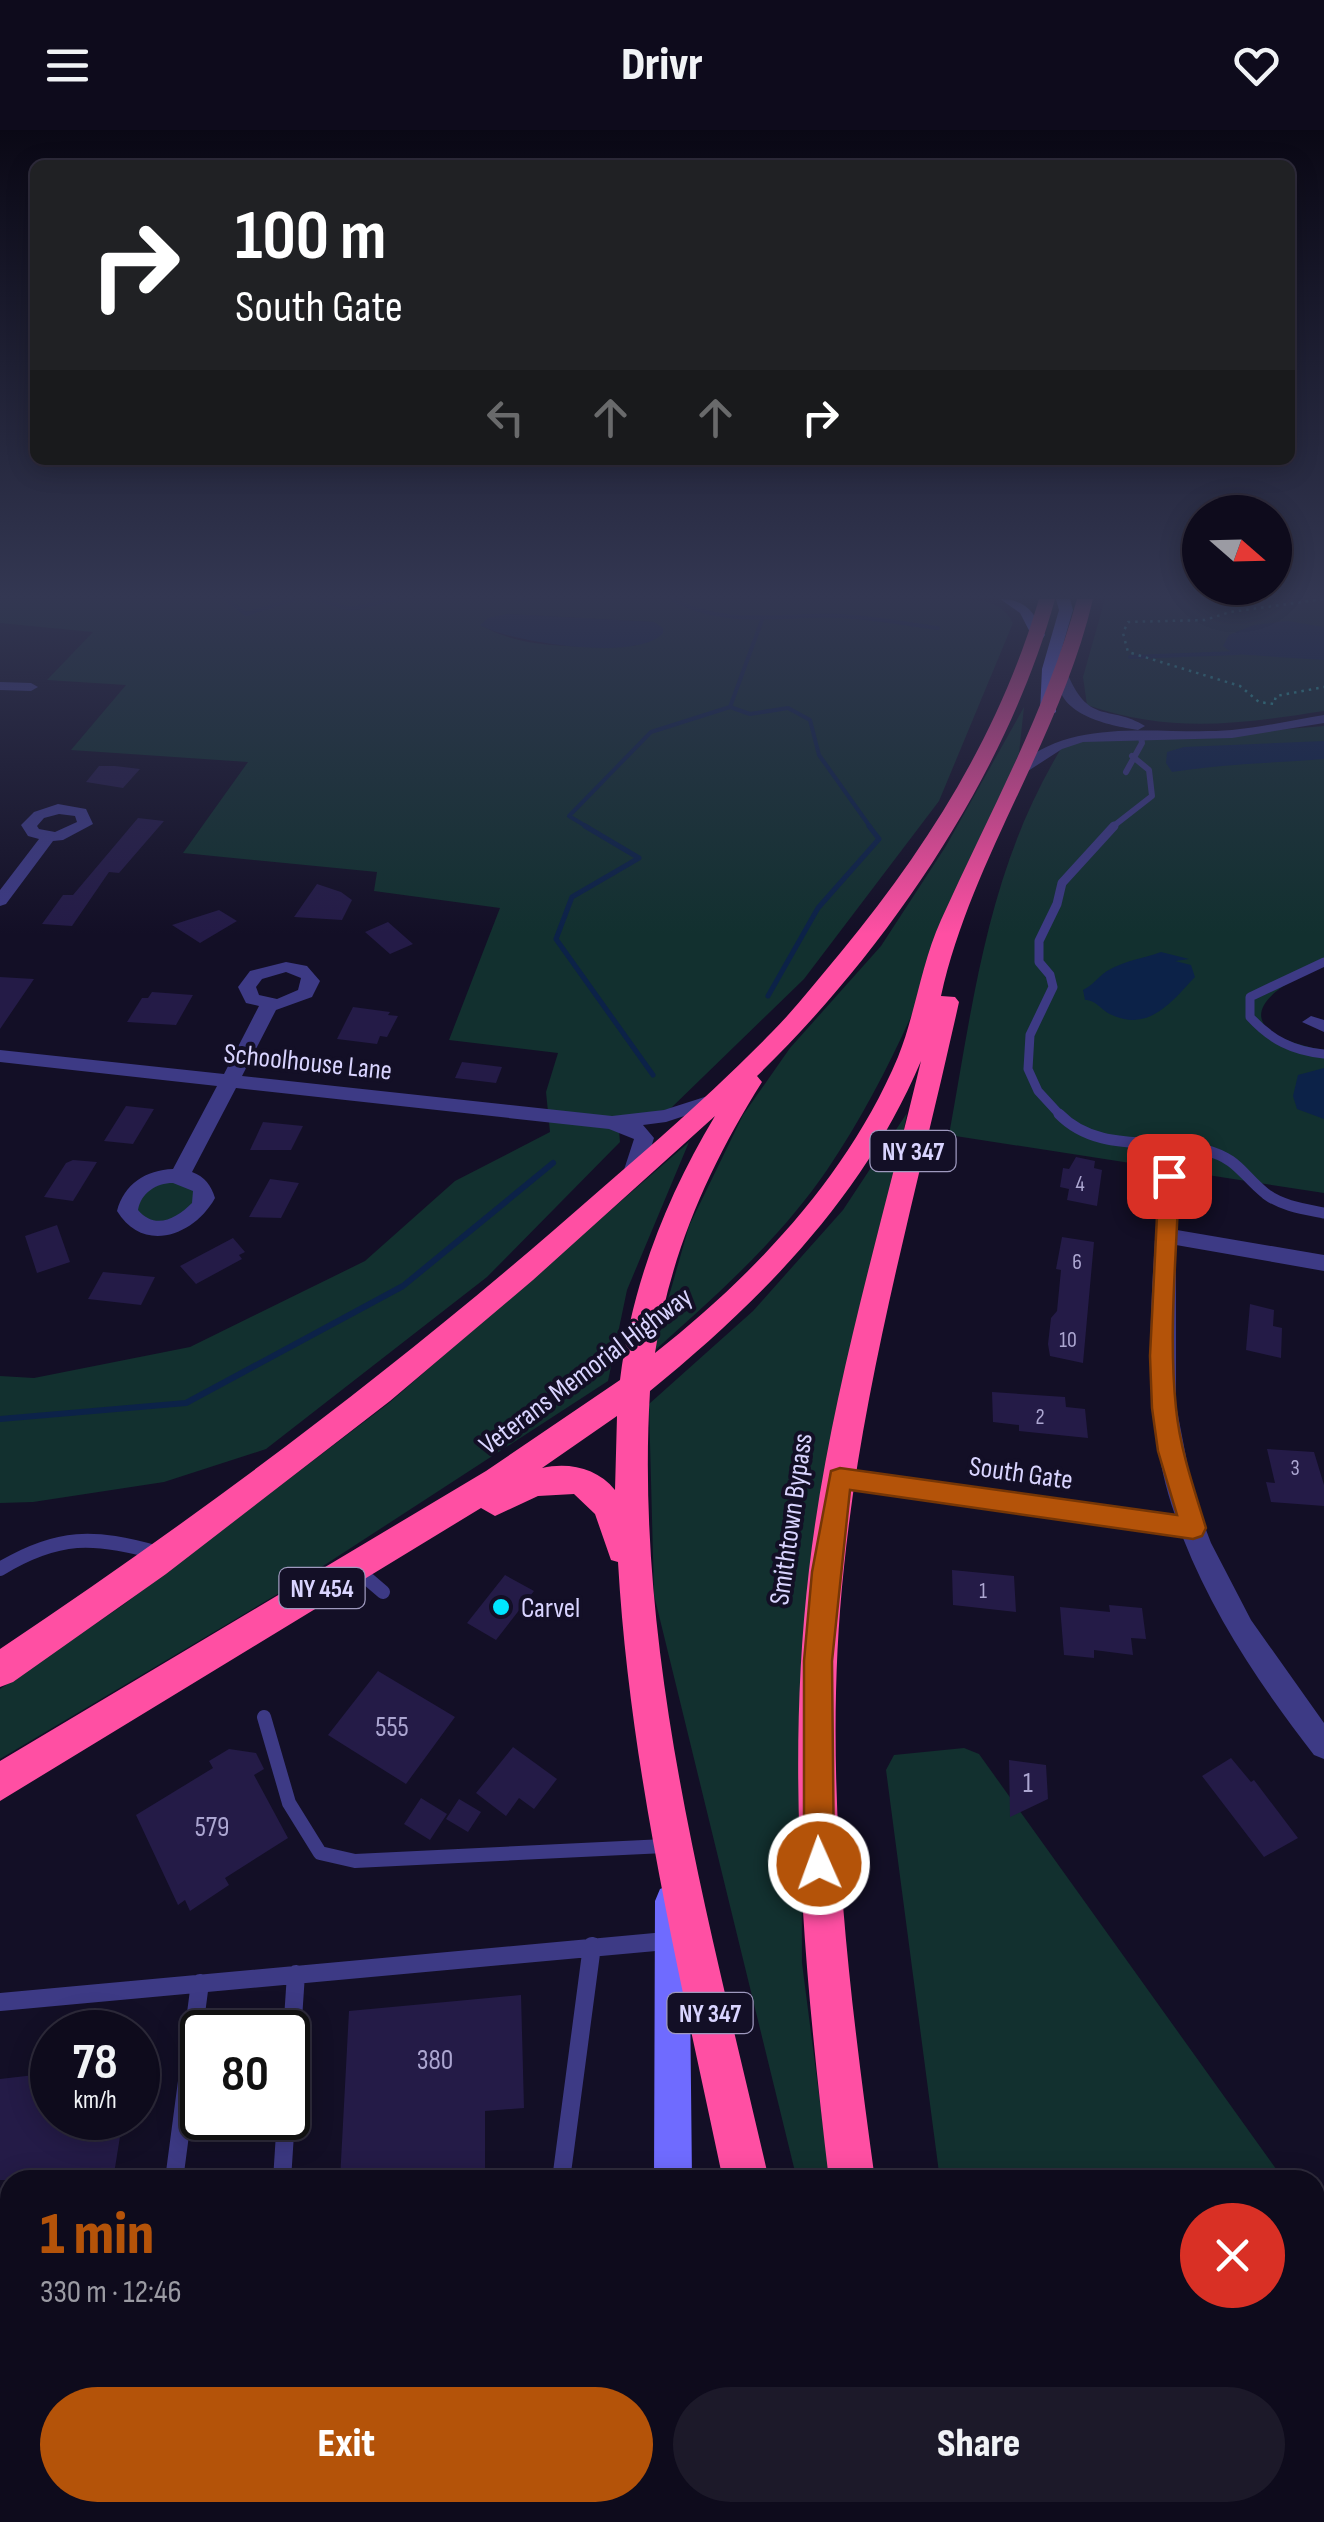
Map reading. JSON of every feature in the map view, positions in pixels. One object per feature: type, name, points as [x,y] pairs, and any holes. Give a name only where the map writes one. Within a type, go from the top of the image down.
[{"type":"highway","name":"NY 347","points":[[744,2170],[674,1846],[652,1719],[638,1601],[631,1480],[636,1384],[651,1297],[680,1210],[716,1136],[776,1043],[880,920],[931,846],[1006,711]]},
{"type":"highway","name":"Veterans Memorial Highway","points":[[0,1782],[512,1470],[636,1384],[774,1262],[849,1169],[899,1083],[921,1027],[949,927],[1048,712]]},
{"type":"highway","name":"Smithtown Bypass","points":[[851,2170],[823,1928],[816,1758],[822,1614],[840,1478],[973,882]]},
{"type":"highway","points":[[0,1670],[162,1554],[428,1352],[632,1176],[776,1043]]},
{"type":"highway","points":[[250,1632],[376,1586],[525,1485],[566,1478],[590,1488],[607,1503],[638,1601]]},
{"type":"street","points":[[1090,711],[1099,716],[1206,736]]},
{"type":"street","points":[[1023,768],[1072,740],[1206,736],[1324,720]]},
{"type":"street","points":[[0,901],[48,838]]},
{"type":"street","points":[[180,1176],[269,1005]]},
{"type":"street","name":"Schoolhouse Lane","points":[[0,1056],[609,1122],[666,1116],[714,1100]]},
{"type":"street","points":[[609,1122],[631,1127],[644,1138],[632,1176]]},
{"type":"street","points":[[1169,1176],[1162,1356],[1171,1451],[1193,1528],[1217,1583],[1250,1642],[1324,1745]]},
{"type":"street","points":[[1167,1236],[1324,1263]]},
{"type":"street","name":"South Gate","points":[[840,1478],[1193,1528]]},
{"type":"street","points":[[673,2170],[670,1941],[674,1846]]},
{"type":"lane","points":[[1126,772],[1142,743],[1141,737]]},
{"type":"lane","points":[[1132,756],[1149,770],[1154,782],[1152,796],[1106,832],[1062,884],[1062,898],[1038,936],[1039,962],[1054,976],[1056,988],[1033,1025],[1026,1050],[1028,1072],[1039,1092],[1074,1132],[1103,1140],[1211,1150],[1248,1170],[1262,1191],[1293,1206],[1324,1214]]},
{"type":"lane","points":[[1324,962],[1276,980],[1250,997],[1250,1017],[1269,1039],[1291,1050],[1324,1054]]},
{"type":"lane","points":[[0,1569],[63,1538],[100,1537],[162,1554]]},
{"type":"lane","points":[[264,1716],[289,1803],[320,1853],[355,1861],[674,1846]]},
{"type":"lane","points":[[0,2002],[670,1941]]},
{"type":"lane","points":[[562,2170],[592,1946]]},
{"type":"lane","points":[[294,2010],[296,1974]]},
{"type":"lane","points":[[175,2170],[200,1983]]},
{"type":"lane","points":[[283,2170],[285,2140]]},
{"type":"green space","points":[[104,711],[977,711],[939,801],[804,979],[670,1109],[618,1119],[620,1142],[487,1277],[266,1449],[164,1482],[33,1502],[0,1503],[0,1376],[34,1378],[190,1347],[365,1261],[455,1181],[550,1132],[546,1092],[558,1053],[449,1040],[500,908],[374,891],[377,872],[183,853],[248,762],[71,750]]},
{"type":"green space","points":[[1024,711],[1019,753],[955,913],[910,1019],[857,1121],[808,1196],[767,1244],[653,1352],[689,1226],[743,1115],[790,1048],[881,946],[946,846]]},
{"type":"green space","points":[[1106,711],[1324,711],[1205,724],[1148,720]]},
{"type":"green space","points":[[1324,726],[1324,966],[1280,989],[1267,1000],[1261,1012],[1263,1023],[1274,1034],[1324,1050],[1324,1193],[949,1135],[976,984],[1000,887],[1037,793],[1062,747],[1089,740],[1166,739]]},
{"type":"green space","points":[[907,1113],[801,1686],[802,1963],[829,2170],[795,2170],[654,1595],[649,1404],[753,1311],[843,1210]]},
{"type":"green space","points":[[689,1142],[627,1290],[608,1381],[303,1579],[0,1759],[0,1689],[123,1605],[389,1403]]},
{"type":"green space","points":[[160,1181],[188,1182],[198,1200],[169,1223],[139,1219],[136,1198]]},
{"type":"green space","points":[[964,1748],[979,1754],[1277,2170],[939,2170],[886,1770],[894,1755]]},
{"type":"water","points":[[1324,741],[1324,759],[1172,772],[1166,763],[1167,752],[1184,747]]},
{"type":"water","points":[[1161,952],[1189,959],[1175,961],[1191,965],[1195,977],[1159,1011],[1138,1020],[1126,1019],[1085,1000],[1083,990],[1107,971]]},
{"type":"water","points":[[1324,1068],[1324,1119],[1297,1109],[1293,1096],[1298,1075]]},
{"type":"building","points":[[99,766],[140,769],[123,788],[86,782]]},
{"type":"building","points":[[138,818],[164,821],[119,873],[109,872],[72,926],[42,924],[63,895],[73,895]]},
{"type":"building","points":[[317,884],[352,900],[342,920],[294,917]]},
{"type":"building","points":[[219,910],[237,921],[200,943],[172,925]]},
{"type":"building","points":[[388,922],[413,944],[390,954],[365,932]]},
{"type":"building","points":[[0,977],[34,979],[0,1029]]},
{"type":"building","points":[[152,992],[193,995],[176,1025],[127,1022],[142,998],[148,998]]},
{"type":"building","points":[[353,1007],[398,1016],[387,1037],[380,1036],[377,1044],[337,1039]]},
{"type":"building","points":[[462,1062],[502,1067],[496,1083],[455,1078]]},
{"type":"building","points":[[126,1106],[154,1109],[133,1144],[104,1141]]},
{"type":"building","points":[[263,1122],[303,1126],[291,1150],[250,1150]]},
{"type":"building","points":[[1076,1157],[1095,1161],[1094,1168],[1102,1170],[1097,1206],[1067,1200],[1069,1189],[1060,1187],[1063,1168],[1069,1169]]},
{"type":"building","points":[[97,1162],[73,1201],[44,1197],[66,1163]]},
{"type":"building","points":[[270,1179],[299,1183],[281,1218],[249,1217]]},
{"type":"building","points":[[57,1225],[70,1262],[37,1273],[25,1236]]},
{"type":"building","points":[[1062,1237],[1094,1242],[1083,1363],[1050,1356],[1048,1344],[1051,1318],[1057,1311],[1061,1270],[1056,1269]]},
{"type":"building","points":[[233,1238],[245,1252],[239,1255],[242,1259],[196,1284],[180,1266]]},
{"type":"building","points":[[103,1272],[155,1277],[141,1305],[88,1299]]},
{"type":"building","points":[[1250,1304],[1274,1310],[1273,1326],[1282,1328],[1281,1358],[1246,1350]]},
{"type":"building","points":[[992,1392],[1065,1397],[1066,1407],[1085,1409],[1088,1438],[1019,1431],[1019,1425],[993,1422]]},
{"type":"building","points":[[1267,1449],[1314,1452],[1324,1485],[1324,1506],[1271,1502],[1266,1482],[1275,1483]]},
{"type":"building","points":[[952,1570],[1014,1576],[1016,1612],[953,1605]]},
{"type":"building","name":"Carvel","points":[[505,1575],[534,1591],[496,1640],[467,1623]]},
{"type":"building","points":[[1109,1605],[1142,1608],[1146,1639],[1131,1638],[1133,1655],[1094,1650],[1094,1658],[1064,1655],[1060,1607],[1110,1612]]},
{"type":"building","points":[[378,1671],[455,1717],[406,1784],[328,1735]]},
{"type":"building","points":[[513,1747],[557,1779],[534,1809],[519,1798],[506,1816],[476,1793]]},
{"type":"building","points":[[229,1749],[256,1753],[264,1769],[254,1775],[288,1838],[225,1878],[229,1885],[190,1911],[185,1900],[178,1905],[136,1815],[213,1768],[209,1761]]},
{"type":"building","points":[[1231,1758],[1251,1782],[1254,1780],[1298,1838],[1264,1857],[1202,1776]]},
{"type":"building","points":[[1009,1760],[1046,1765],[1048,1799],[1010,1817]]},
{"type":"building","points":[[421,1798],[447,1814],[430,1840],[404,1824]]},
{"type":"building","points":[[459,1799],[481,1812],[468,1832],[446,1819]]},
{"type":"building","points":[[521,1995],[524,2108],[485,2111],[485,2170],[341,2170],[349,2011]]},
{"type":"building","points":[[30,2076],[30,2140],[119,2140],[115,2170],[0,2170],[0,2079]]},
{"type":"waterway","points":[[589,828],[569,816],[651,732],[719,711]]},
{"type":"waterway","points":[[740,711],[750,714],[771,711]]},
{"type":"waterway","points":[[793,711],[810,720],[819,755],[871,828]]},
{"type":"waterway","points":[[585,826],[639,858],[572,897],[556,939],[653,1075]]},
{"type":"waterway","points":[[768,996],[818,908],[879,839],[869,826]]},
{"type":"waterway","points":[[0,1419],[186,1403],[403,1286],[553,1163]]},
{"type":"place","name":"Carvel","points":[[501,1607]]},
{"type":"route","points":[[819,1864],[818,1661],[830,1530],[840,1478],[1193,1528],[1171,1451],[1164,1408],[1162,1356],[1169,1176]]}]
